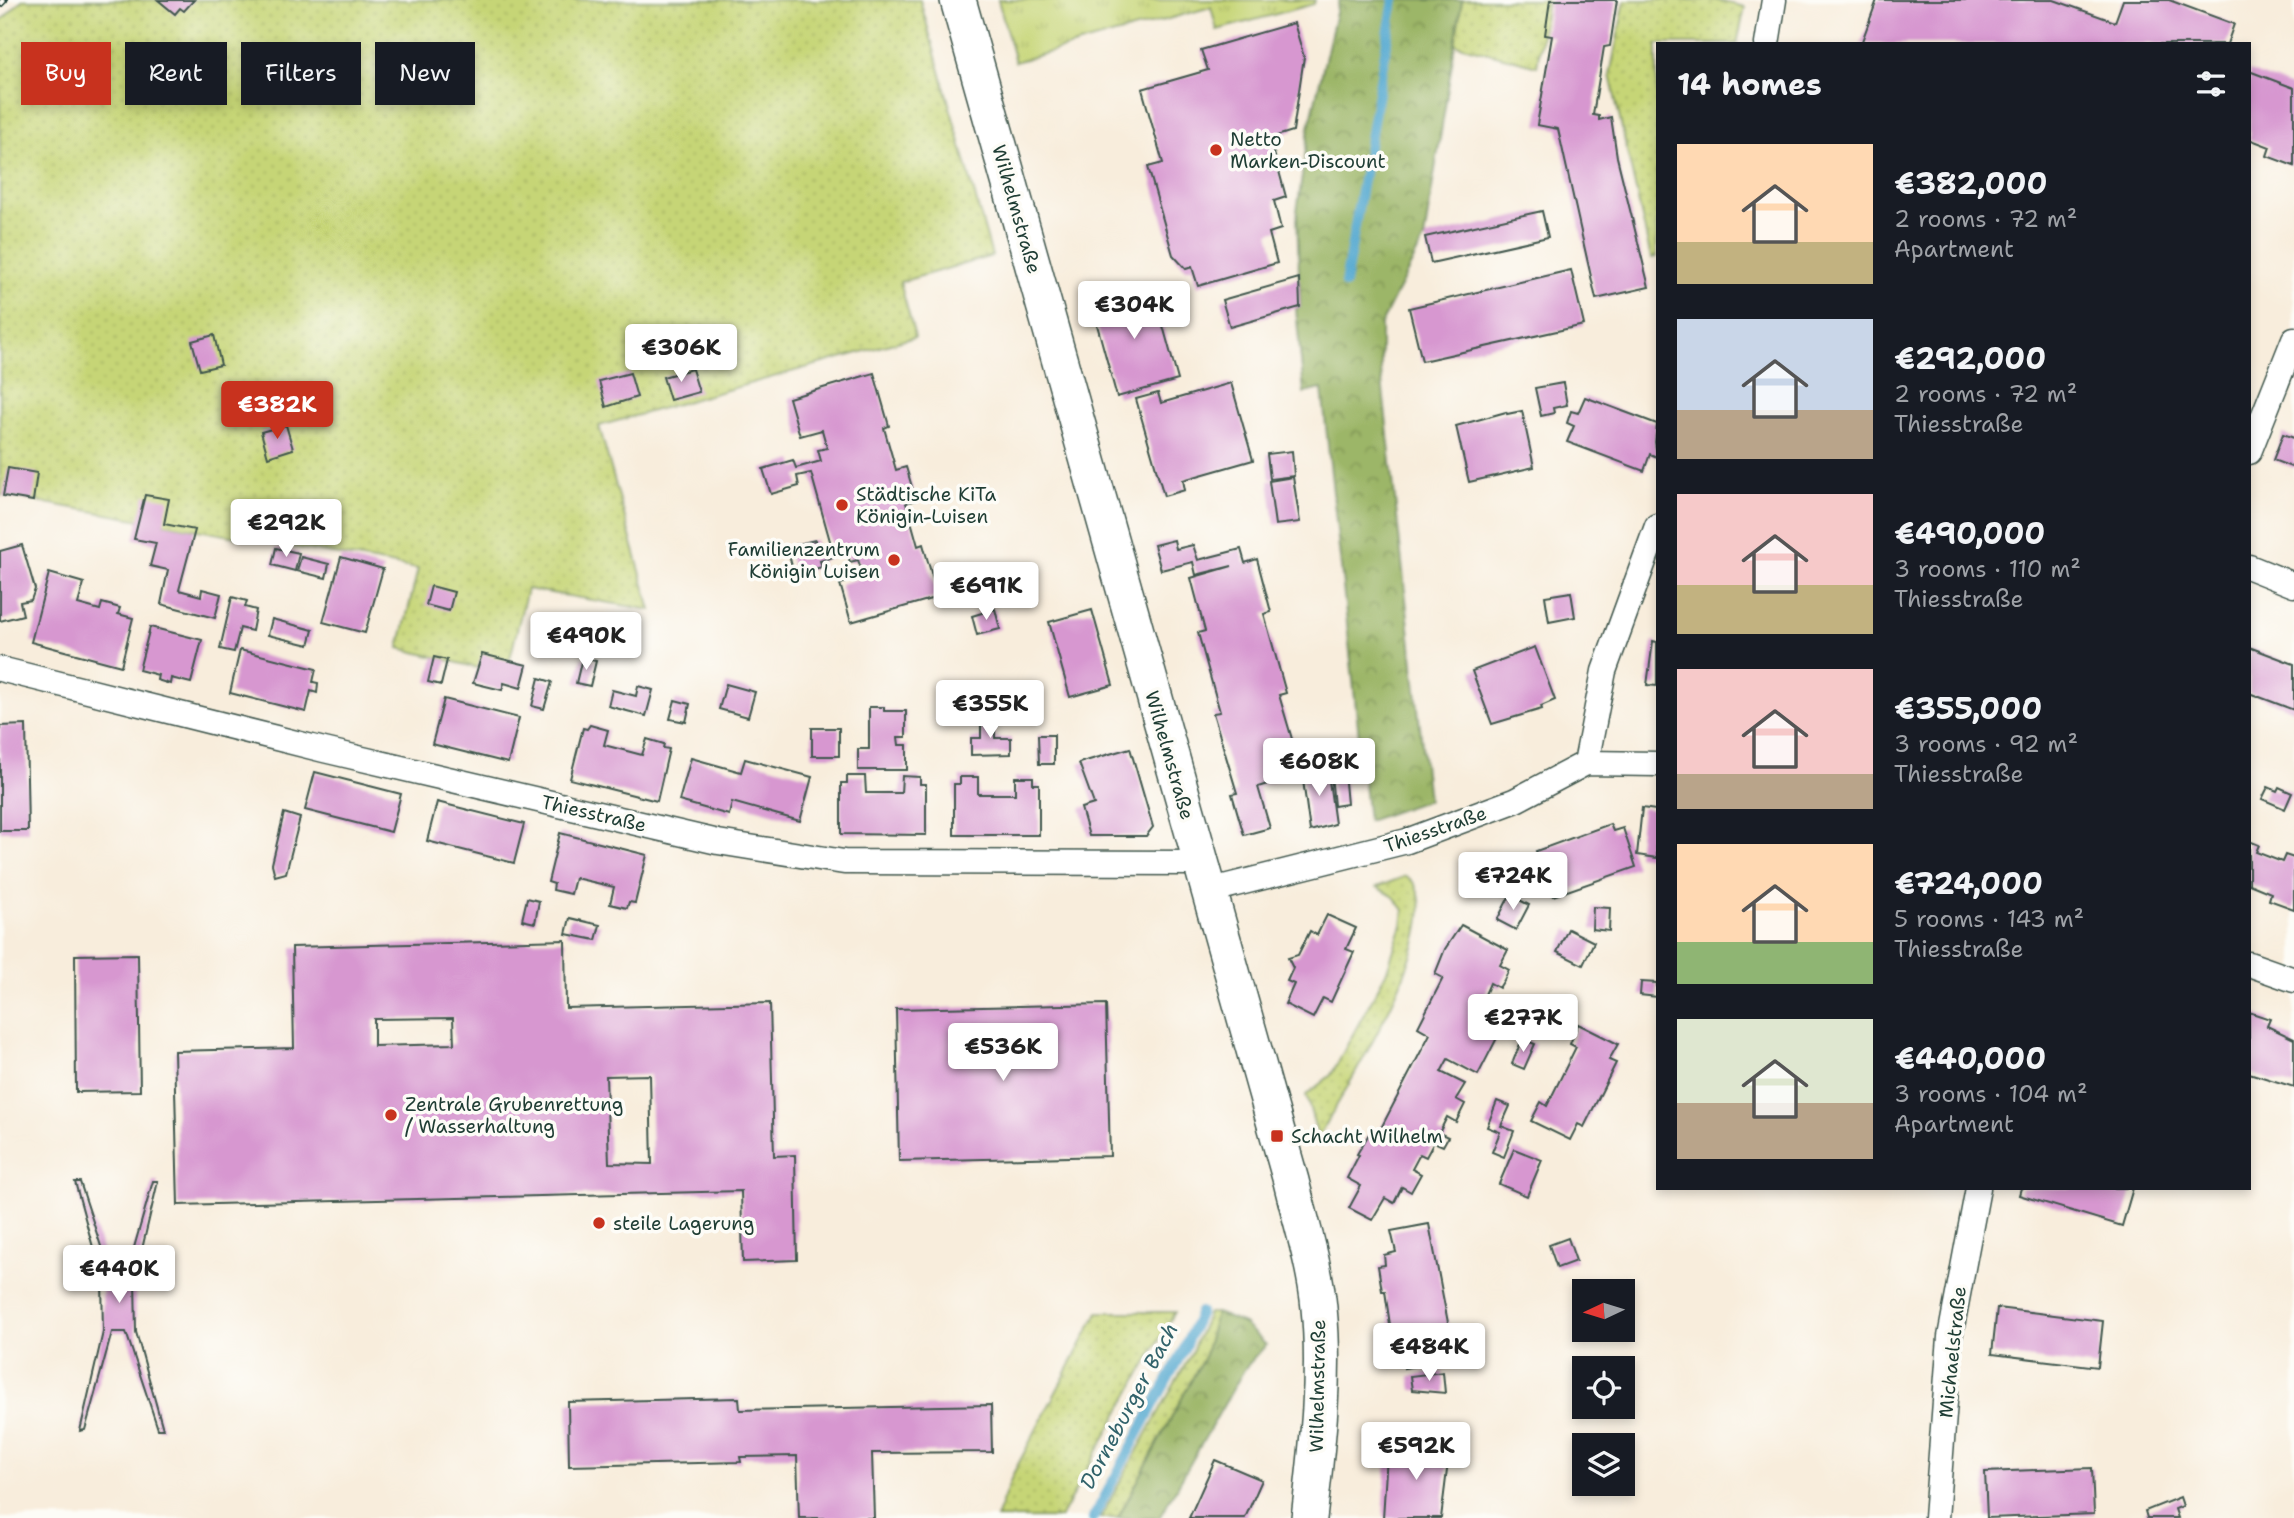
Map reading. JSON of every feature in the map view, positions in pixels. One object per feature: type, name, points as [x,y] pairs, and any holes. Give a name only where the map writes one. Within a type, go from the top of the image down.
[{"type":"street","name":"Wilhelmstraße","points":[[958,0],[1291,1181],[1319,1304],[1320,1386],[1309,1518]]},
{"type":"street","points":[[1767,42],[1774,0]]},
{"type":"street","points":[[2251,447],[2294,339]]},
{"type":"street","points":[[1586,763],[1604,671],[1656,529]]},
{"type":"street","points":[[2251,568],[2294,585]]},
{"type":"street","name":"Thiesstraße","points":[[0,669],[337,753],[718,842],[844,862],[1204,877],[1407,841],[1514,801],[1586,763],[1656,764]]},
{"type":"street","points":[[2251,965],[2294,980]]},
{"type":"street","name":"Michaelstraße","points":[[1936,1518],[1950,1337],[1978,1190]]},
{"type":"green space","points":[[22,0],[920,0],[992,256],[900,282],[915,337],[599,426],[651,610],[527,589],[506,675],[399,648],[418,569],[0,495],[0,22]]},
{"type":"green space","points":[[998,0],[1315,0],[1314,4],[1217,30],[1211,7],[1015,62]]},
{"type":"green space","points":[[1339,0],[1462,0],[1424,239],[1381,324],[1381,371],[1428,800],[1368,821],[1322,389],[1304,393],[1296,309],[1300,307],[1297,211],[1309,128]]},
{"type":"green space","points":[[1462,0],[1547,0],[1537,66],[1455,44]]},
{"type":"green space","points":[[1625,0],[1715,0],[1745,7],[1737,42],[1656,42],[1656,257],[1651,258],[1610,75]]},
{"type":"green space","points":[[1406,876],[1419,895],[1419,926],[1409,963],[1370,1046],[1318,1137],[1306,1095],[1331,1075],[1386,973],[1402,925],[1404,910],[1394,897],[1377,887]]},
{"type":"green space","points":[[1098,1312],[1175,1312],[1060,1518],[996,1518],[1013,1474]]},
{"type":"green space","points":[[1208,1313],[1216,1313],[1205,1355],[1118,1518],[1100,1518],[1190,1356]]},
{"type":"green space","points":[[1216,1313],[1244,1324],[1266,1345],[1245,1368],[1159,1518],[1118,1518],[1205,1355]]},
{"type":"building","points":[[158,0],[194,0],[184,11],[180,8],[175,14]]},
{"type":"building","points":[[1550,0],[1617,0],[1610,46],[1604,47],[1593,115],[1599,116],[1599,120],[1611,117],[1617,157],[1649,287],[1596,299],[1558,129],[1537,125],[1552,36],[1545,35]]},
{"type":"building","points":[[1877,0],[2054,0],[2115,22],[2123,0],[2169,0],[2234,24],[2228,42],[1862,42]]},
{"type":"building","name":"Netto Marken-Discount","points":[[1294,23],[1304,57],[1293,131],[1270,138],[1286,197],[1274,201],[1281,229],[1269,233],[1277,263],[1198,286],[1192,267],[1186,269],[1173,255],[1148,167],[1163,163],[1142,89],[1208,70],[1201,50]]},
{"type":"building","points":[[2251,72],[2294,88],[2294,166],[2267,156],[2270,147],[2251,140]]},
{"type":"building","points":[[1542,211],[1548,237],[1431,263],[1425,237]]},
{"type":"building","points":[[1571,270],[1584,325],[1422,361],[1409,308]]},
{"type":"building","points":[[1299,278],[1300,307],[1230,327],[1222,300]]},
{"type":"building","points":[[1152,286],[1178,380],[1117,397],[1091,303]]},
{"type":"building","points":[[214,335],[221,365],[200,370],[192,341]]},
{"type":"building","points":[[692,369],[699,392],[670,400],[663,377]]},
{"type":"building","points":[[630,373],[637,397],[606,407],[599,381]]},
{"type":"building","points":[[874,373],[889,426],[884,428],[896,470],[906,467],[916,500],[906,503],[918,546],[923,544],[938,597],[851,622],[840,584],[864,577],[858,560],[850,562],[847,553],[820,561],[822,567],[794,574],[787,547],[815,540],[818,552],[832,548],[811,473],[797,476],[799,486],[771,494],[763,469],[793,460],[796,468],[821,461],[818,450],[827,448],[822,430],[800,436],[789,398]]},
{"type":"building","points":[[1231,383],[1253,460],[1183,480],[1185,490],[1164,496],[1136,399],[1158,393],[1161,403]]},
{"type":"building","points":[[1563,383],[1567,405],[1553,408],[1554,413],[1541,416],[1535,388]]},
{"type":"building","points":[[1585,397],[1656,424],[1656,457],[1650,454],[1644,471],[1567,442],[1574,426],[1567,423],[1571,411],[1578,413]]},
{"type":"building","points":[[1522,411],[1534,467],[1469,482],[1456,426],[1506,412]]},
{"type":"building","points":[[286,425],[293,449],[268,457],[261,432]]},
{"type":"building","points":[[2283,434],[2294,438],[2294,468],[2273,460]]},
{"type":"building","points":[[1292,451],[1294,476],[1270,479],[1267,454]]},
{"type":"building","points":[[8,468],[37,473],[33,501],[3,496]]},
{"type":"building","points":[[1293,477],[1300,522],[1275,525],[1269,481]]},
{"type":"building","points":[[145,495],[169,499],[164,524],[195,530],[179,590],[201,596],[202,589],[221,594],[215,618],[161,604],[168,570],[150,566],[156,543],[134,539]]},
{"type":"building","points":[[1174,540],[1176,549],[1193,545],[1198,560],[1241,549],[1245,563],[1257,559],[1271,612],[1264,614],[1286,693],[1279,695],[1302,773],[1258,787],[1270,828],[1244,835],[1232,794],[1237,793],[1213,713],[1220,712],[1198,633],[1205,631],[1191,578],[1232,566],[1196,575],[1193,562],[1161,570],[1154,545]]},
{"type":"building","points":[[22,545],[35,589],[31,600],[20,602],[23,615],[0,621],[0,551]]},
{"type":"building","points":[[276,548],[299,553],[295,571],[272,565]]},
{"type":"building","points":[[301,557],[329,564],[326,578],[297,571]]},
{"type":"building","points":[[341,557],[383,569],[365,633],[323,622]]},
{"type":"building","points":[[49,573],[84,583],[78,604],[100,610],[102,603],[120,608],[118,614],[133,618],[121,666],[31,642]]},
{"type":"building","points":[[431,586],[454,592],[449,611],[426,605]]},
{"type":"building","points":[[1571,592],[1575,617],[1549,622],[1545,596]]},
{"type":"building","points":[[232,597],[247,601],[245,607],[256,610],[252,631],[240,628],[234,652],[220,649]]},
{"type":"building","points":[[995,609],[1000,629],[977,635],[972,616]]},
{"type":"building","points":[[1092,610],[1113,685],[1070,697],[1049,622]]},
{"type":"building","points":[[272,619],[313,630],[309,645],[268,635]]},
{"type":"building","points":[[150,627],[202,640],[191,683],[171,678],[170,684],[157,680],[158,675],[139,670]]},
{"type":"building","points":[[1653,641],[1656,642],[1656,686],[1647,685]]},
{"type":"building","points":[[1535,647],[1555,700],[1541,706],[1542,709],[1492,724],[1472,671]]},
{"type":"building","points":[[2251,648],[2294,664],[2294,710],[2251,694]]},
{"type":"building","points":[[240,650],[316,669],[313,682],[318,683],[317,693],[311,691],[306,712],[230,693]]},
{"type":"building","points":[[482,654],[527,665],[521,688],[504,683],[502,690],[473,683]]},
{"type":"building","points":[[434,657],[447,660],[441,685],[428,682]]},
{"type":"building","points":[[582,658],[596,661],[590,686],[576,683]]},
{"type":"building","points":[[539,678],[552,682],[544,709],[532,706]]},
{"type":"building","points":[[726,684],[755,692],[748,717],[719,709]]},
{"type":"building","points":[[638,686],[653,690],[646,716],[608,706],[612,690],[636,696]]},
{"type":"building","points":[[444,699],[519,718],[508,763],[432,744]]},
{"type":"building","points":[[675,700],[690,704],[686,722],[670,719]]},
{"type":"building","points":[[869,707],[884,707],[884,711],[906,711],[906,737],[898,737],[899,745],[907,745],[907,770],[858,770],[858,749],[869,749]]},
{"type":"building","points":[[981,716],[995,716],[995,738],[1011,738],[1011,754],[971,755],[971,738],[981,738]]},
{"type":"building","points":[[26,725],[28,831],[0,831],[0,726]]},
{"type":"building","points":[[590,725],[608,730],[604,745],[642,755],[647,739],[664,744],[663,748],[669,749],[657,801],[570,779],[583,728],[587,729]]},
{"type":"building","points":[[812,728],[839,728],[839,756],[812,756]]},
{"type":"building","points":[[1038,735],[1054,735],[1054,764],[1039,764]]},
{"type":"building","points":[[1130,748],[1153,827],[1146,836],[1089,836],[1081,808],[1094,804],[1079,763]]},
{"type":"building","points":[[691,758],[741,772],[745,759],[812,777],[800,821],[732,802],[729,815],[679,801]]},
{"type":"building","points":[[1327,766],[1335,824],[1310,831],[1302,773]]},
{"type":"building","points":[[315,772],[401,794],[391,832],[305,810]]},
{"type":"building","points":[[1344,772],[1347,804],[1334,806],[1331,774]]},
{"type":"building","points":[[847,776],[865,776],[866,793],[901,793],[902,776],[920,777],[920,784],[926,784],[926,835],[841,834],[841,783],[847,783]]},
{"type":"building","points":[[960,777],[978,777],[978,794],[1015,794],[1015,777],[1033,777],[1033,784],[1039,784],[1039,835],[954,835],[954,784],[960,784]]},
{"type":"building","points":[[2268,787],[2277,791],[2279,787],[2292,793],[2285,809],[2262,799]]},
{"type":"building","points":[[437,802],[524,824],[514,863],[427,841]]},
{"type":"building","points":[[1642,808],[1656,810],[1656,858],[1637,855]]},
{"type":"building","points":[[284,813],[300,818],[286,873],[275,876],[272,864]]},
{"type":"building","points":[[1610,824],[1613,831],[1623,828],[1636,867],[1553,896],[1547,880],[1540,882],[1536,870],[1542,867],[1536,851]]},
{"type":"building","points":[[560,833],[647,855],[635,903],[629,902],[627,908],[610,904],[614,887],[575,878],[571,894],[553,890],[554,884],[548,882]]},
{"type":"building","points":[[2251,842],[2259,845],[2256,852],[2282,862],[2285,855],[2294,858],[2294,909],[2269,900],[2271,893],[2251,885]]},
{"type":"building","points":[[1510,895],[1529,905],[1516,930],[1497,920]]},
{"type":"building","points":[[527,898],[539,901],[535,923],[522,920]]},
{"type":"building","points":[[1593,907],[1610,908],[1609,931],[1592,929]]},
{"type":"building","points":[[1327,915],[1356,928],[1346,949],[1354,952],[1331,1002],[1323,998],[1313,1018],[1285,1004],[1294,984],[1287,981],[1293,968],[1288,958],[1298,955],[1310,931],[1317,935]]},
{"type":"building","points":[[570,918],[600,925],[596,940],[566,934]]},
{"type":"building","points":[[1461,925],[1508,950],[1500,965],[1509,970],[1504,980],[1499,988],[1490,983],[1483,999],[1491,1003],[1483,1018],[1492,1023],[1487,1032],[1497,1038],[1478,1075],[1448,1059],[1441,1072],[1465,1084],[1456,1099],[1465,1104],[1456,1122],[1447,1117],[1439,1133],[1448,1137],[1443,1146],[1434,1142],[1426,1157],[1420,1154],[1412,1169],[1421,1174],[1411,1192],[1402,1187],[1394,1203],[1385,1198],[1372,1220],[1349,1208],[1361,1186],[1347,1178],[1372,1129],[1379,1132],[1430,1034],[1418,1027],[1443,978],[1435,974],[1445,949]]},
{"type":"building","points":[[1568,929],[1594,942],[1583,965],[1557,952]]},
{"type":"building","name":"Zentrale Grubenrettung / Wasserhaltung","points":[[565,940],[566,1008],[770,1003],[774,1156],[795,1155],[797,1260],[743,1262],[741,1191],[178,1205],[174,1051],[294,1048],[292,947]],"holes":[[[453,1018],[454,1044],[374,1046],[374,1019]],[[650,1075],[652,1164],[609,1163],[606,1076]]]},
{"type":"building","points":[[138,954],[140,1091],[76,1092],[75,955]]},
{"type":"building","points":[[1641,982],[1656,983],[1656,997],[1640,995]]},
{"type":"building","points":[[1106,1004],[1110,1156],[899,1161],[896,1009]]},
{"type":"building","points":[[2251,1013],[2270,1019],[2267,1026],[2294,1039],[2294,1087],[2251,1074]]},
{"type":"building","points":[[1578,1024],[1618,1044],[1609,1060],[1616,1063],[1584,1127],[1578,1124],[1570,1140],[1531,1121],[1541,1102],[1547,1106],[1576,1047],[1570,1044]]},
{"type":"building","points":[[1522,1039],[1535,1044],[1524,1069],[1512,1064]]},
{"type":"building","points":[[1497,1101],[1510,1106],[1501,1126],[1514,1131],[1504,1157],[1492,1152],[1500,1132],[1487,1127]]},
{"type":"building","points":[[1514,1149],[1542,1160],[1527,1196],[1499,1184]]},
{"type":"building","points":[[153,1181],[158,1181],[135,1279],[136,1332],[163,1429],[158,1429],[126,1332],[112,1332],[85,1430],[80,1431],[103,1332],[102,1280],[75,1182],[80,1182],[112,1280],[125,1279]]},
{"type":"building","points":[[2020,1190],[2132,1190],[2122,1226],[2019,1195]]},
{"type":"building","points":[[1429,1224],[1455,1359],[1404,1368],[1402,1358],[1395,1359],[1385,1291],[1382,1291],[1378,1266],[1385,1265],[1384,1255],[1396,1252],[1391,1231]]},
{"type":"building","points":[[1568,1238],[1576,1261],[1557,1268],[1549,1245]]},
{"type":"building","points":[[1997,1308],[2103,1321],[2098,1367],[1992,1354]]},
{"type":"building","points":[[1443,1372],[1445,1393],[1412,1390],[1410,1376]]},
{"type":"building","points":[[739,1398],[740,1410],[991,1405],[992,1452],[872,1453],[874,1518],[799,1518],[797,1456],[740,1457],[741,1462],[569,1466],[568,1402]]},
{"type":"building","points":[[1409,1441],[1450,1446],[1441,1518],[1383,1518],[1387,1455],[1408,1457]]},
{"type":"building","points":[[1215,1460],[1262,1480],[1245,1518],[1189,1518]]},
{"type":"building","points":[[2092,1468],[2094,1514],[1987,1518],[1985,1472]]},
{"type":"building","points":[[2180,1497],[2183,1506],[2175,1509],[2178,1518],[2147,1518],[2145,1511]]},
{"type":"waterway","name":"Dorneburger Bach","points":[[1345,284],[1394,0]]},
{"type":"waterway","name":"Dorneburger Bach","points":[[1093,1518],[1183,1351],[1200,1312]]},
{"type":"railway","points":[[0,4],[4,0]]},
{"type":"place","name":"Netto Marken-Discount","points":[[1216,150]]},
{"type":"place","name":"Städtische KiTa Königin-Luisen","points":[[842,505]]},
{"type":"place","name":"Familienzentrum Königin Luisen","points":[[894,560]]},
{"type":"place","name":"Zentrale Grubenrettung / Wasserhaltung","points":[[391,1115]]},
{"type":"place","name":"Schacht Wilhelm","points":[[1277,1136]]},
{"type":"place","name":"steile Lagerung","points":[[599,1223]]}]
